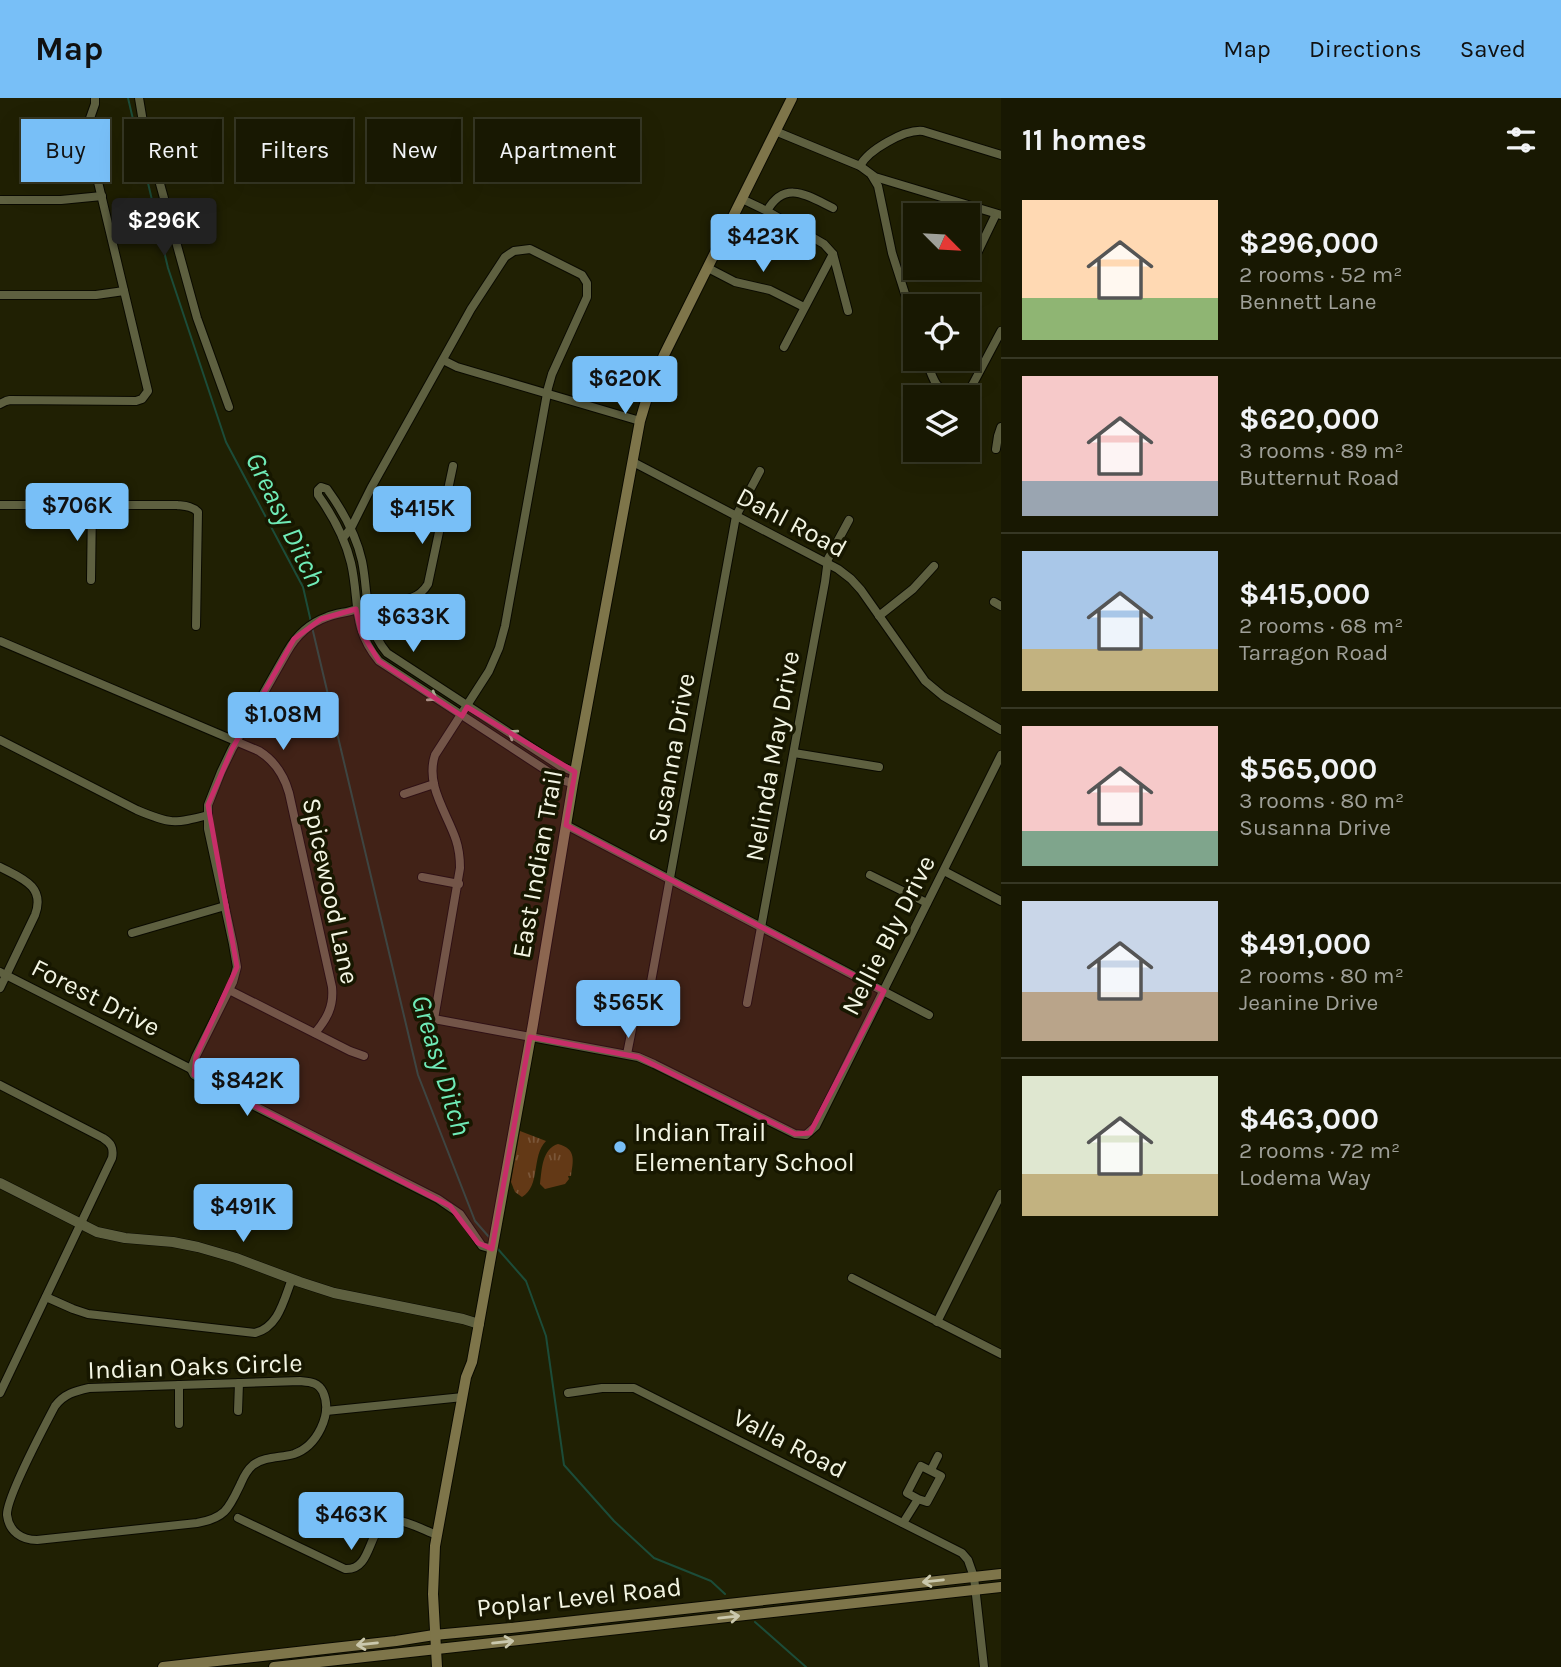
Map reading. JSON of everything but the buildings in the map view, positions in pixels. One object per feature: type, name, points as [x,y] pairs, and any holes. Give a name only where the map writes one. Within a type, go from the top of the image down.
[{"type":"main road","name":"East Indian Trail","points":[[437,1667],[433,1588],[437,1535],[466,1377],[472,1362],[479,1324],[531,1037],[574,777],[640,421],[656,373],[792,98]]},
{"type":"main road","name":"Poplar Level Road","points":[[163,1667],[1001,1574]]},
{"type":"main road","name":"Poplar Level Road","points":[[274,1667],[1001,1587]]},
{"type":"street","points":[[1,404],[10,400],[136,401],[148,391],[93,161],[88,124],[95,98]]},
{"type":"street","points":[[139,98],[143,122],[190,294],[205,345],[229,407]]},
{"type":"street","points":[[860,166],[869,154],[914,130],[1001,155]]},
{"type":"street","points":[[775,131],[860,166],[872,176],[878,186],[892,253],[905,294]]},
{"type":"street","points":[[872,176],[998,214],[980,249]]},
{"type":"street","points":[[767,211],[777,198],[789,193],[803,194],[833,208]]},
{"type":"street","points":[[0,200],[61,200],[102,196]]},
{"type":"street","points":[[741,199],[824,244],[832,254],[848,311]]},
{"type":"street","points":[[343,538],[351,528],[471,309],[499,265],[509,254],[520,249],[530,249],[582,275],[587,283],[587,297],[552,374],[547,393],[505,626],[493,664],[435,755],[432,767],[434,784],[457,842],[460,868],[433,1019],[627,1055]]},
{"type":"street","points":[[784,347],[832,254]]},
{"type":"street","points":[[708,268],[735,282],[770,290],[804,307]]},
{"type":"street","points":[[0,296],[96,295],[124,291]]},
{"type":"street","points":[[972,385],[1001,331]]},
{"type":"street","points":[[443,360],[457,367],[640,421]]},
{"type":"street","points":[[996,449],[1001,427]]},
{"type":"street","name":"Dahl Road","points":[[633,462],[838,569],[850,579],[880,615],[931,687],[1001,730]]},
{"type":"street","points":[[191,1069],[229,990],[237,963],[208,829],[208,805],[216,783],[236,741],[294,639],[321,619],[367,604],[409,599],[423,593],[428,584],[453,466]]},
{"type":"street","name":"Susanna Drive","points":[[627,1055],[633,1024],[651,982],[736,516],[760,471]]},
{"type":"street","points":[[321,487],[327,489],[351,528],[361,557],[372,628],[387,653],[467,707],[495,722],[574,777],[565,781],[555,776],[380,661],[361,632],[353,572],[343,538],[318,495],[321,487]]},
{"type":"street","points":[[0,505],[177,505],[195,509],[198,512],[196,626]]},
{"type":"street","points":[[91,580],[92,505]]},
{"type":"street","name":"Nelinda May Drive","points":[[747,1003],[827,564],[849,520]]},
{"type":"street","points":[[880,615],[913,589],[934,566]]},
{"type":"street","name":"Spicewood Lane","points":[[0,641],[259,751],[271,760],[284,778],[289,793],[332,987],[331,1008],[316,1033]]},
{"type":"street","points":[[0,740],[157,818],[176,822],[208,815]]},
{"type":"street","points":[[794,752],[879,768]]},
{"type":"street","name":"Nellie Bly Drive","points":[[627,1055],[654,1063],[795,1135],[810,1133],[816,1126],[1001,755]]},
{"type":"street","points":[[404,794],[434,784]]},
{"type":"street","points":[[566,825],[929,1015]]},
{"type":"street","points":[[0,867],[26,880],[38,902],[35,915],[3,973],[0,988]]},
{"type":"street","points":[[944,871],[1001,901]]},
{"type":"street","points":[[870,875],[927,903]]},
{"type":"street","points":[[422,877],[458,884]]},
{"type":"street","points":[[132,933],[225,906]]},
{"type":"street","name":"Forest Drive","points":[[3,973],[191,1069],[194,1075],[203,1080],[450,1206],[460,1214],[478,1242],[485,1248],[492,1249]]},
{"type":"street","points":[[229,990],[364,1056]]},
{"type":"street","points":[[0,1085],[109,1142],[113,1153],[0,1393]]},
{"type":"street","points":[[0,1183],[97,1232],[210,1250],[345,1295],[479,1324]]},
{"type":"street","points":[[937,1322],[1001,1194]]},
{"type":"street","points":[[852,1278],[1001,1354]]},
{"type":"street","points":[[46,1297],[73,1309],[96,1315],[255,1333],[267,1328],[274,1321],[292,1279]]},
{"type":"street","name":"Indian Oaks Circle","points":[[311,1382],[322,1390],[326,1411],[319,1431],[306,1447],[295,1454],[254,1464],[244,1476],[225,1512],[212,1521],[37,1540],[22,1537],[14,1531],[8,1519],[8,1506],[50,1415],[63,1396],[89,1388],[239,1384],[311,1382]]},
{"type":"street","points":[[238,1411],[239,1384]]},
{"type":"street","points":[[179,1385],[179,1424]]},
{"type":"street","name":"Valla Road","points":[[568,1393],[602,1388],[635,1388],[962,1553],[968,1560],[974,1577]]},
{"type":"street","points":[[326,1411],[463,1397]]},
{"type":"street","points":[[931,1470],[938,1455]]},
{"type":"street","points":[[921,1466],[931,1470],[941,1476],[928,1502],[907,1493],[921,1466]]},
{"type":"street","points":[[903,1523],[918,1499]]},
{"type":"street","points":[[238,1518],[345,1569],[353,1569],[361,1563],[377,1530],[384,1522],[396,1520],[437,1535]]},
{"type":"street","points":[[974,1577],[984,1667]]},
{"type":"highlighted area","points":[[356,609],[361,632],[379,661],[462,716],[467,707],[575,772],[566,825],[884,991],[810,1133],[795,1134],[638,1057],[530,1037],[492,1249],[478,1243],[450,1206],[194,1075],[196,1056],[237,967],[208,805],[232,749],[294,639],[321,619]]},
{"type":"green space","points":[[520,1131],[546,1141],[541,1147],[532,1186],[522,1197],[515,1192],[511,1182]]},
{"type":"green space","points":[[558,1144],[571,1152],[571,1176],[568,1176],[565,1184],[545,1189],[540,1184],[544,1160],[549,1150]]},
{"type":"waterway","name":"Greasy Ditch","points":[[128,98],[168,268],[226,442],[303,587],[311,622]]},
{"type":"waterway","name":"Greasy Ditch","points":[[312,627],[418,1075],[475,1221],[489,1237]]},
{"type":"waterway","name":"Greasy Ditch","points":[[497,1248],[526,1281],[546,1336],[564,1465],[614,1521],[654,1558],[711,1581],[725,1594]]},
{"type":"waterway","name":"Greasy Ditch","points":[[755,1622],[806,1667]]},
{"type":"place","name":"Indian Trail Elementary School","points":[[620,1147]]}]
